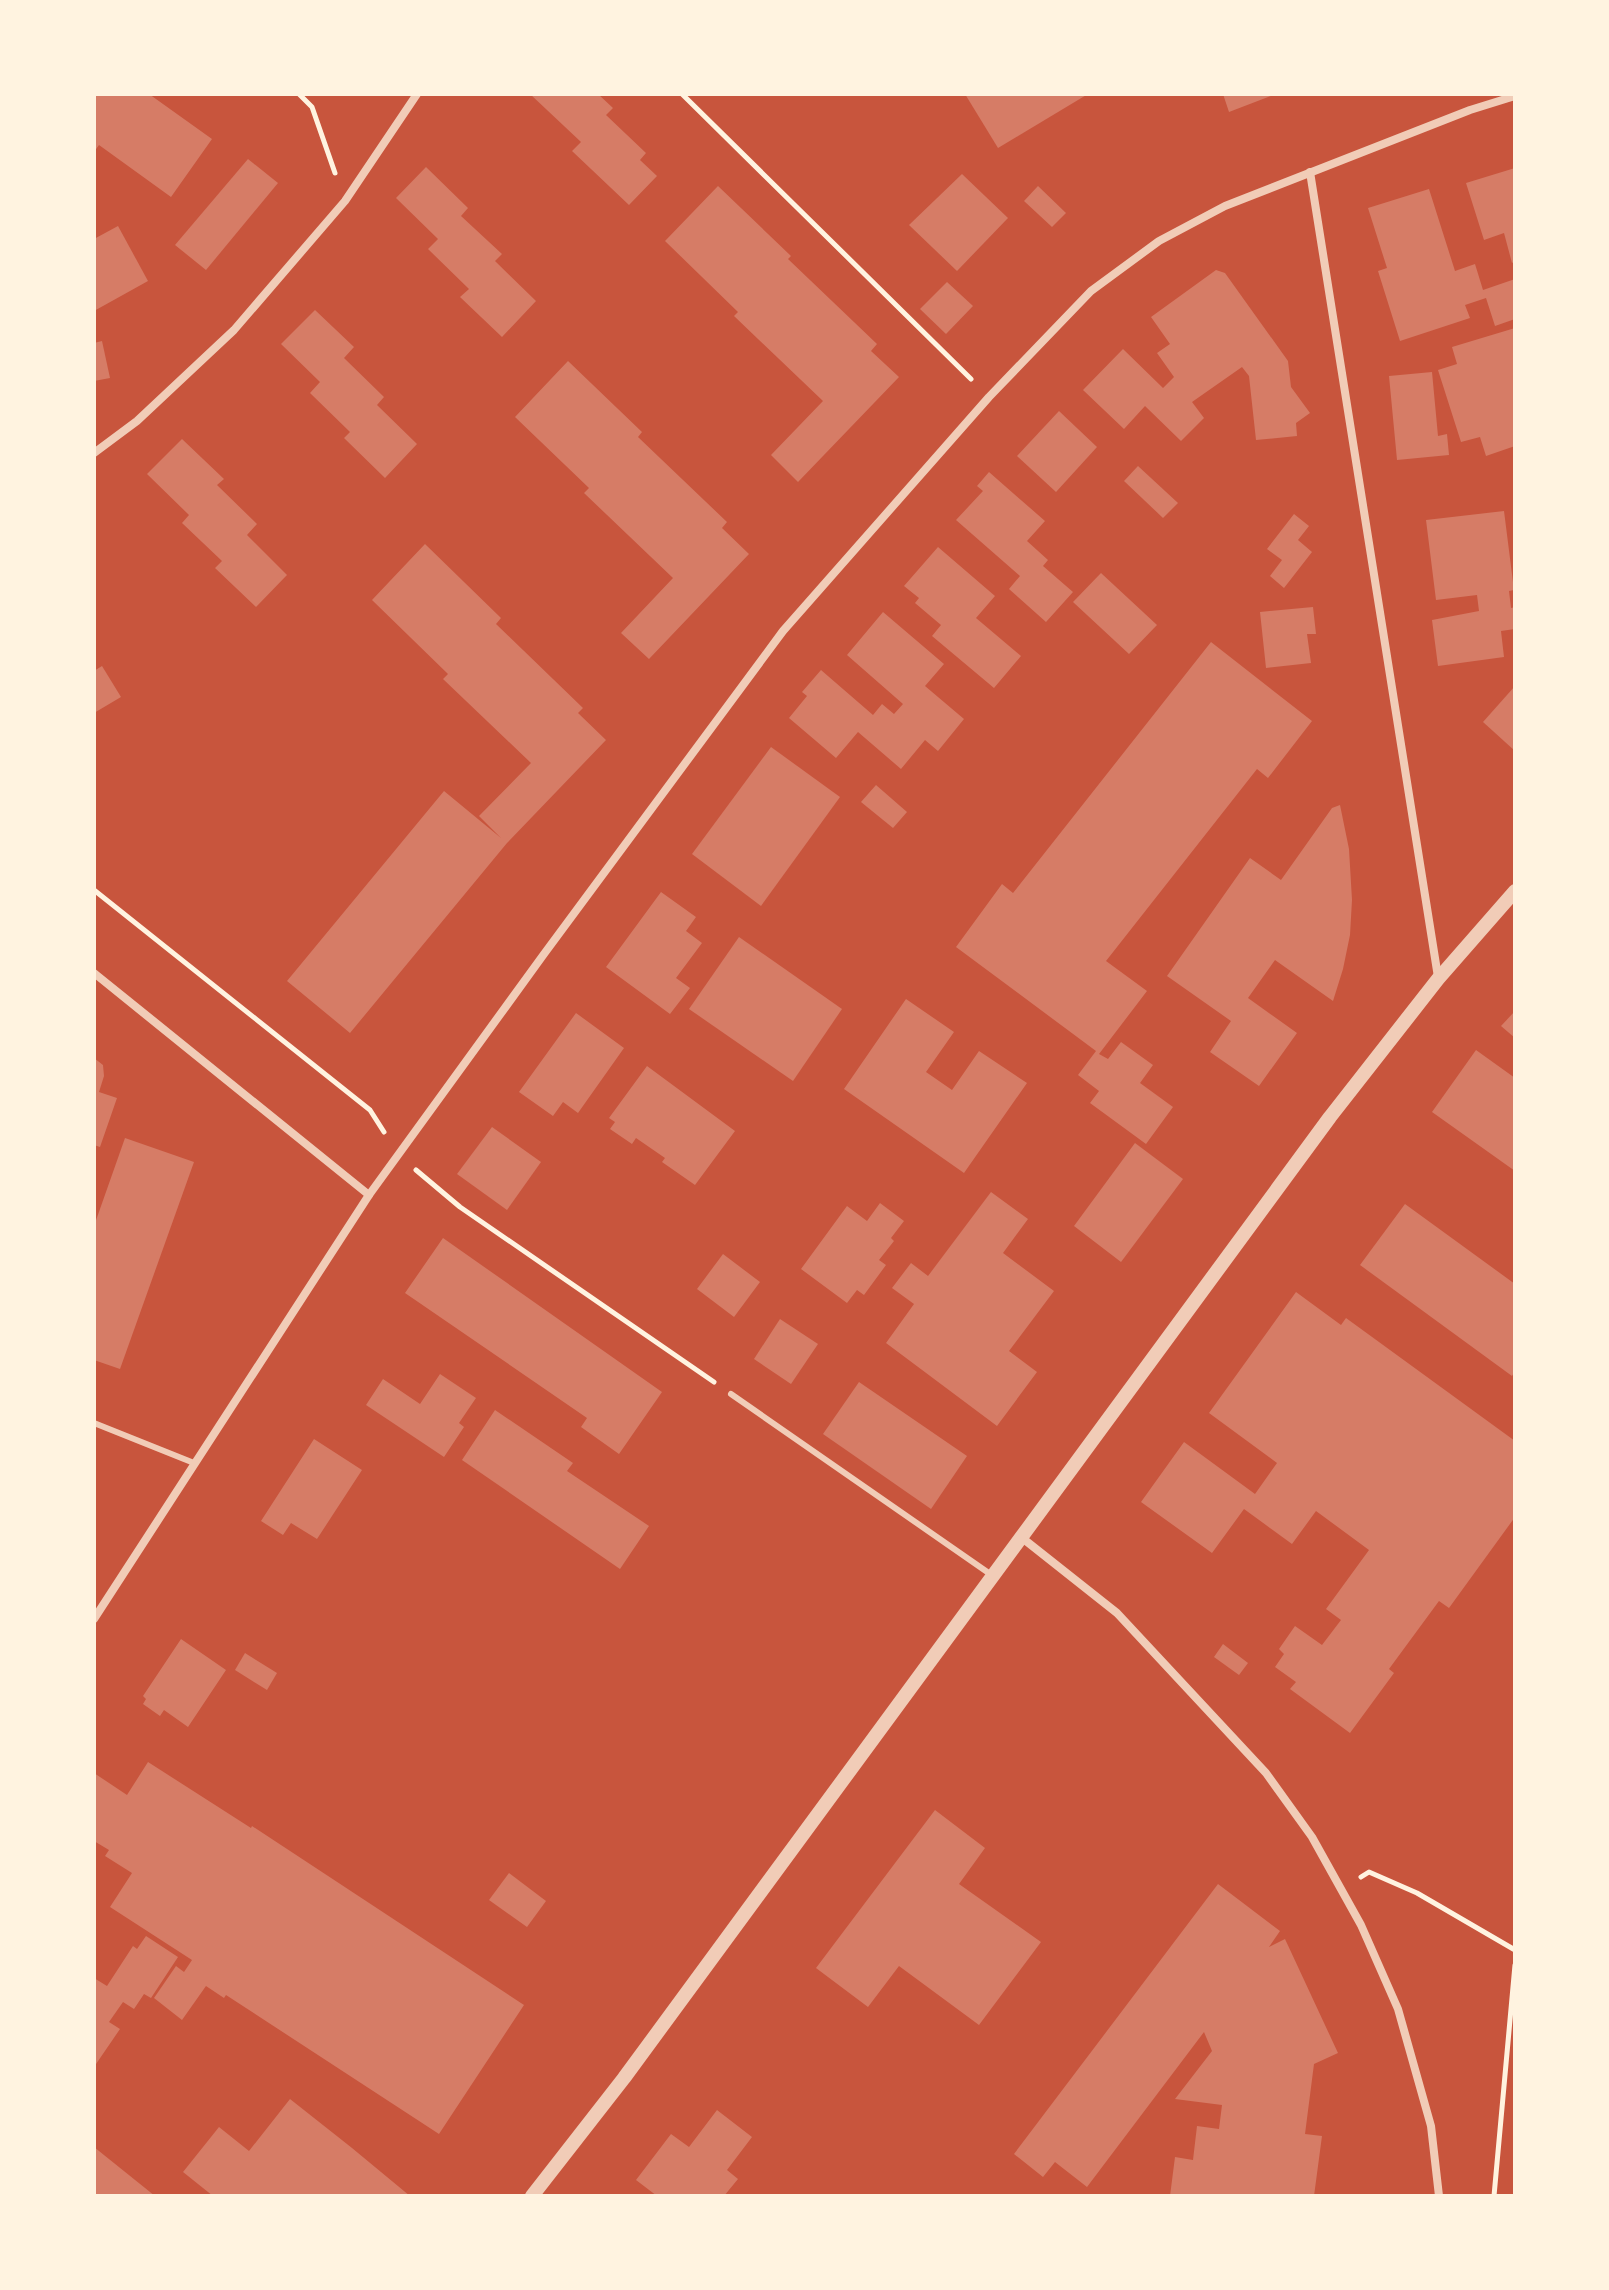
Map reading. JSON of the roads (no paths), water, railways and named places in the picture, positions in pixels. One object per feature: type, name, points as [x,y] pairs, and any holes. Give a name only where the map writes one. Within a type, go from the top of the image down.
[{"type":"street","points":[[94,453],[137,421],[234,330],[345,201],[417,94]]},
{"type":"street","points":[[94,1619],[398,1155],[783,631],[989,397],[1091,291],[1159,241],[1225,206],[1470,110],[1515,96]]},
{"type":"street","points":[[1310,172],[1438,979]]},
{"type":"street","points":[[532,2196],[624,2078],[1330,1117],[1438,979],[1515,891]]},
{"type":"street","points":[[94,973],[369,1195]]},
{"type":"street","points":[[1021,1537],[1117,1613],[1256,1762],[1312,1837],[1361,1925],[1398,2009],[1431,2126],[1439,2196]]},
{"type":"lane","points":[[731,1394],[993,1576]]},
{"type":"lane","points":[[94,1423],[194,1463]]}]
